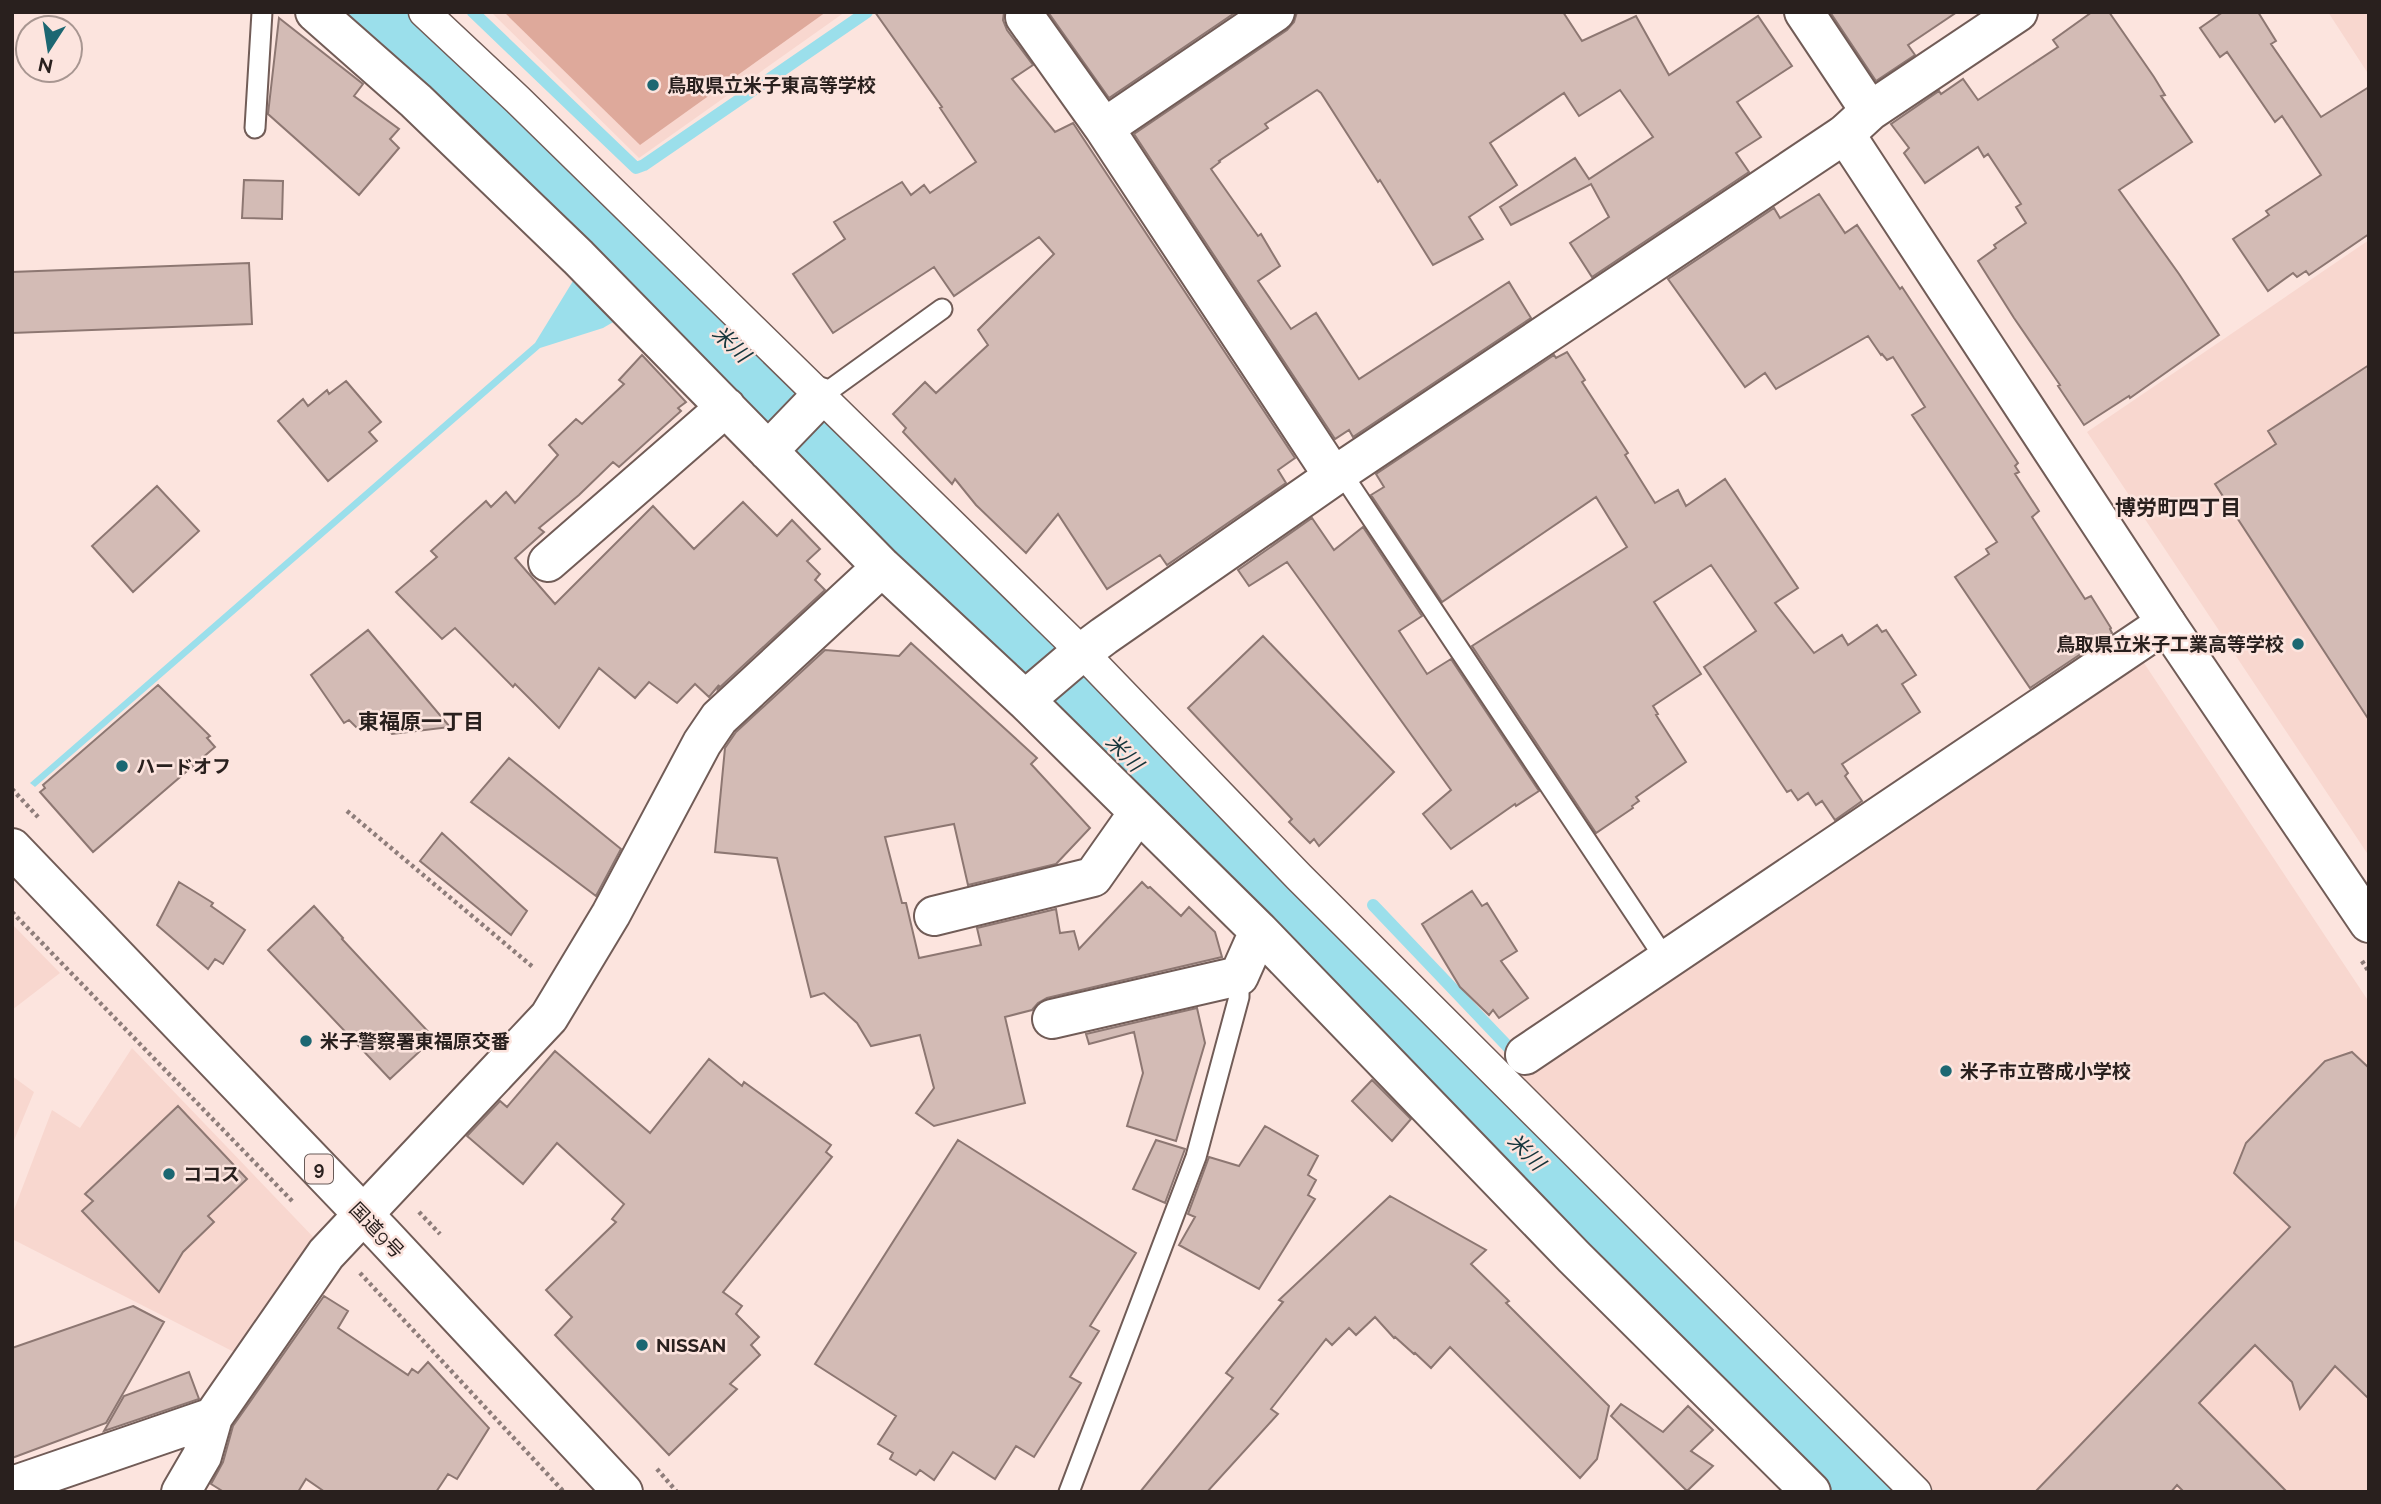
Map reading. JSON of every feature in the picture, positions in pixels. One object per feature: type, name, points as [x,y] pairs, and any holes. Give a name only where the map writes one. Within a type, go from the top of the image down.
[{"type":"main road","points":[[315,12],[416,101],[578,257],[726,407],[776,442],[882,567],[1031,695],[1138,813],[1259,931],[1574,1257],[1811,1492]]},
{"type":"main road","points":[[1104,128],[1275,12]]},
{"type":"main road","points":[[1804,12],[1857,122],[2166,623],[2369,923]]},
{"type":"main road","points":[[1031,695],[1078,657],[1337,474],[2018,12]]},
{"type":"main road","points":[[1025,17],[1104,128],[1324,462],[1337,474]]},
{"type":"main road","points":[[776,442],[816,401]]},
{"type":"main road","points":[[548,562],[726,407]]},
{"type":"main road","points":[[181,1492],[202,1456],[213,1417],[326,1254],[548,1017],[611,914],[702,743],[719,718],[882,567]]},
{"type":"main road","points":[[1525,1055],[2166,623]]},
{"type":"main road","points":[[934,916],[1093,877],[1138,813]]},
{"type":"main road","name":"国道9号","points":[[12,848],[624,1492]]},
{"type":"main road","points":[[1052,1019],[1239,976],[1259,931]]},
{"type":"main road","points":[[12,1486],[213,1417]]},
{"type":"street","points":[[424,12],[518,100],[816,401],[1078,657],[1916,1492]]},
{"type":"lane","points":[[255,128],[262,12]]},
{"type":"lane","points":[[816,401],[942,309]]},
{"type":"lane","points":[[1337,474],[1349,484],[1666,960]]},
{"type":"lane","points":[[1069,1492],[1196,1157],[1239,997],[1239,976]]},
{"type":"path","points":[[348,811],[563,993]]},
{"type":"path","points":[[12,912],[299,1209]]},
{"type":"path","points":[[352,1265],[564,1492]]},
{"type":"shaded area","name":"鳥取県立米子東高等学校","points":[[491,12],[845,12],[639,158]]},
{"type":"shaded area","name":"鳥取県立米子東高等学校","points":[[504,12],[826,12],[640,145]]},
{"type":"shaded area","points":[[2328,12],[2369,12],[2369,75]]},
{"type":"shaded area","name":"鳥取県立米子工業高等学校","points":[[2369,240],[2369,856],[2087,432]]},
{"type":"shaded area","name":"米子市立啓成小学校","points":[[2140,657],[2369,1002],[2369,1492],[1930,1492],[1517,1079],[1530,1063]]},
{"type":"shaded area","points":[[12,924],[60,973],[12,1010]]},
{"type":"shaded area","points":[[132,1048],[318,1242],[240,1355],[12,1239],[12,1215],[52,1110],[80,1128]]},
{"type":"shaded area","points":[[12,1076],[34,1092],[12,1145]]},
{"type":"water","points":[[614,262],[643,298],[603,328],[540,348],[35,787],[30,783],[535,343],[573,281]]},
{"type":"building","points":[[875,12],[1004,12],[1003,20],[1007,30],[1033,65],[1012,79],[1055,132],[1073,123],[1295,458],[1278,470],[1286,483],[1167,565],[1160,555],[1107,589],[1058,514],[1026,553],[976,505],[955,479],[952,484],[903,432],[906,428],[893,414],[925,382],[936,393],[988,345],[978,330],[1054,254],[1039,237],[954,296],[934,267],[833,333],[793,274],[845,239],[834,222],[902,182],[911,195],[924,185],[930,193],[976,162],[940,108],[942,107]]},
{"type":"building","points":[[1048,12],[1236,12],[1109,98]]},
{"type":"building","points":[[1297,12],[1563,12],[1582,41],[1636,16],[1669,75],[1758,16],[1792,66],[1737,102],[1761,137],[1736,153],[1749,172],[1592,277],[1570,243],[1609,217],[1591,184],[1511,225],[1500,207],[1575,158],[1589,179],[1653,137],[1620,90],[1579,116],[1564,93],[1490,143],[1517,185],[1469,217],[1483,239],[1433,265],[1380,180],[1378,182],[1317,90],[1265,124],[1268,128],[1219,161],[1211,169],[1258,236],[1261,234],[1280,266],[1258,281],[1291,329],[1316,313],[1359,379],[1509,282],[1531,318],[1353,437],[1349,430],[1335,439],[1134,134],[1287,30],[1294,22]]},
{"type":"building","points":[[1830,12],[1957,12],[1908,45],[1915,55],[1876,81]]},
{"type":"building","points":[[2092,12],[2109,12],[2154,77],[2165,95],[2161,96],[2192,142],[2119,190],[2219,335],[2130,398],[2129,396],[2084,425],[1978,261],[1996,248],[1994,245],[2026,223],[2016,207],[2021,204],[1988,154],[1984,157],[1978,147],[1925,183],[1904,153],[1909,148],[1891,124],[1939,91],[1941,94],[1963,79],[1978,100],[2058,47],[2053,40]]},
{"type":"building","points":[[2223,12],[2258,12],[2276,41],[2271,44],[2321,117],[2369,87],[2369,234],[2309,275],[2306,271],[2297,277],[2293,273],[2268,291],[2233,239],[2269,215],[2266,211],[2321,175],[2282,116],[2275,122],[2227,52],[2220,57],[2200,28]]},
{"type":"building","points":[[279,18],[363,84],[354,96],[399,129],[390,139],[399,148],[359,195],[268,114]]},
{"type":"building","points":[[244,180],[283,181],[282,219],[242,218]]},
{"type":"building","points":[[1819,194],[1845,233],[1857,225],[1900,289],[1902,287],[2018,463],[2015,466],[2019,472],[2015,474],[2039,511],[2032,517],[2085,599],[2091,596],[2111,628],[2112,633],[2030,688],[1955,577],[1989,554],[1986,549],[1997,542],[1912,415],[1925,407],[1893,357],[1887,360],[1881,355],[1868,336],[1776,389],[1765,373],[1745,387],[1668,279],[1774,208],[1780,218]]},
{"type":"building","points":[[249,263],[252,324],[12,333],[12,272]]},
{"type":"building","points":[[1567,352],[1585,380],[1582,382],[1628,453],[1625,455],[1655,503],[1678,490],[1686,506],[1725,479],[1798,588],[1775,603],[1814,653],[1842,635],[1848,645],[1877,625],[1882,632],[1886,630],[1916,675],[1902,684],[1920,712],[1842,764],[1848,773],[1845,776],[1862,801],[1835,820],[1822,801],[1816,805],[1808,793],[1798,800],[1791,790],[1787,792],[1704,667],[1756,631],[1711,565],[1654,602],[1701,674],[1653,706],[1686,762],[1636,797],[1639,801],[1633,808],[1596,833],[1472,646],[1627,547],[1596,497],[1442,602],[1371,495],[1384,487],[1376,474],[1554,355],[1556,358]]},
{"type":"building","points":[[642,355],[686,402],[678,408],[681,411],[619,467],[613,462],[539,528],[544,532],[515,558],[555,604],[653,506],[694,549],[743,502],[777,536],[792,520],[820,549],[807,561],[820,574],[815,580],[825,590],[709,697],[695,684],[677,703],[649,682],[635,698],[599,668],[559,728],[515,684],[513,687],[455,628],[442,639],[396,592],[437,557],[431,551],[486,501],[491,507],[506,492],[515,503],[558,455],[549,445],[576,419],[582,424],[624,384],[619,380]]},
{"type":"building","points":[[2369,365],[2369,720],[2215,484],[2276,444],[2268,431]]},
{"type":"building","points":[[346,381],[381,422],[369,432],[377,441],[328,481],[278,421],[303,399],[308,406],[327,390],[329,394]]},
{"type":"building","points":[[157,486],[199,531],[133,592],[92,546]]},
{"type":"building","points":[[1312,518],[1334,550],[1363,527],[1422,616],[1399,631],[1427,674],[1451,659],[1539,791],[1516,806],[1515,804],[1451,849],[1423,814],[1451,790],[1287,562],[1249,586],[1238,570]]},
{"type":"building","points":[[368,630],[450,727],[392,734],[378,716],[360,731],[349,720],[344,723],[311,675]]},
{"type":"building","points":[[1263,636],[1394,772],[1319,846],[1314,839],[1310,843],[1289,822],[1292,819],[1188,708]]},
{"type":"building","points":[[911,643],[1037,758],[1031,764],[1090,828],[1056,864],[968,885],[954,824],[885,837],[902,903],[906,903],[919,958],[981,945],[977,928],[1056,909],[1060,933],[1074,931],[1079,949],[1142,882],[1181,916],[1189,907],[1215,932],[1222,957],[1047,998],[1032,1010],[1005,1017],[1025,1103],[934,1126],[916,1113],[934,1088],[920,1035],[871,1046],[857,1023],[824,993],[811,997],[777,858],[715,852],[725,748],[736,732],[825,650],[899,656]]},
{"type":"building","points":[[158,685],[210,736],[207,738],[215,747],[93,852],[40,792],[45,788],[43,785]]},
{"type":"building","points":[[509,758],[621,849],[596,896],[471,802]]},
{"type":"building","points":[[442,833],[527,911],[511,935],[420,861]]},
{"type":"building","points":[[179,882],[213,903],[211,906],[245,930],[223,964],[215,959],[208,969],[157,925]]},
{"type":"building","points":[[1472,891],[1482,906],[1487,903],[1517,951],[1501,961],[1528,998],[1499,1018],[1493,1010],[1489,1015],[1460,987],[1422,924]]},
{"type":"building","points":[[314,906],[434,1038],[390,1079],[268,950]]},
{"type":"building","points":[[1197,1008],[1205,1043],[1176,1141],[1127,1126],[1143,1073],[1134,1032],[1089,1044],[1086,1034]]},
{"type":"building","points":[[555,1051],[650,1133],[709,1059],[742,1086],[744,1082],[831,1145],[826,1152],[832,1157],[723,1292],[742,1306],[736,1314],[759,1337],[751,1345],[760,1355],[730,1384],[737,1389],[669,1455],[555,1335],[572,1317],[546,1290],[616,1222],[612,1219],[624,1204],[557,1143],[523,1184],[467,1136],[500,1101],[507,1107]]},
{"type":"building","points":[[2352,1052],[2369,1068],[2369,1399],[2335,1366],[2300,1409],[2292,1382],[2255,1345],[2199,1403],[2287,1492],[2184,1492],[2177,1485],[2171,1492],[2035,1492],[2290,1227],[2234,1173],[2246,1143],[2325,1061]]},
{"type":"building","points":[[1372,1080],[1411,1119],[1392,1141],[1352,1101]]},
{"type":"building","points":[[178,1106],[247,1179],[208,1216],[214,1222],[183,1252],[159,1292],[82,1211],[93,1201],[85,1194]]},
{"type":"building","points":[[1265,1126],[1318,1156],[1308,1175],[1316,1180],[1308,1195],[1315,1199],[1259,1289],[1179,1245],[1195,1217],[1188,1214],[1209,1157],[1239,1166]]},
{"type":"building","points":[[958,1140],[1136,1253],[1090,1326],[1099,1331],[1070,1377],[1081,1383],[1034,1457],[1016,1446],[995,1479],[953,1452],[934,1480],[920,1470],[916,1475],[890,1459],[893,1453],[878,1444],[896,1416],[815,1364]]},
{"type":"building","points":[[1156,1140],[1185,1149],[1165,1203],[1133,1189]]},
{"type":"building","points":[[1390,1196],[1486,1250],[1471,1264],[1609,1406],[1597,1459],[1580,1478],[1450,1347],[1431,1368],[1394,1338],[1375,1317],[1356,1335],[1349,1328],[1332,1345],[1326,1339],[1271,1409],[1278,1414],[1207,1492],[1140,1492],[1233,1378],[1226,1373],[1283,1302],[1279,1300]]},
{"type":"building","points":[[324,1296],[348,1311],[338,1328],[408,1375],[412,1369],[418,1373],[428,1362],[489,1428],[457,1479],[448,1474],[436,1492],[325,1492],[306,1479],[298,1492],[224,1492],[211,1484],[223,1462],[233,1426]]},
{"type":"building","points":[[133,1306],[164,1322],[106,1423],[12,1458],[12,1348]]},
{"type":"building","points":[[189,1372],[199,1399],[104,1431],[124,1396]]},
{"type":"building","points":[[1621,1404],[1663,1432],[1688,1406],[1713,1430],[1691,1451],[1713,1466],[1687,1491],[1611,1416]]},
{"type":"waterway","name":"米川","points":[[382,12],[747,359],[1042,664],[1113,742],[1294,918],[1868,1492]]},
{"type":"waterway","points":[[473,12],[636,168],[867,12]]},
{"type":"waterway","points":[[617,289],[648,266]]},
{"type":"waterway","points":[[1373,905],[1513,1052]]},
{"type":"place","name":"鳥取県立米子東高等学校","points":[[653,85]]},
{"type":"place","name":"鳥取県立米子工業高等学校","points":[[2298,644]]},
{"type":"place","name":"ハードオフ","points":[[122,766]]},
{"type":"place","name":"米子警察署東福原交番","points":[[306,1041]]},
{"type":"place","name":"米子市立啓成小学校","points":[[1946,1071]]},
{"type":"place","name":"ココス","points":[[169,1174]]},
{"type":"place","name":"NISSAN","points":[[642,1345]]},
{"type":"district","name":"博労町四丁目","points":[[2178,508]]},
{"type":"district","name":"東福原一丁目","points":[[421,722]]}]
